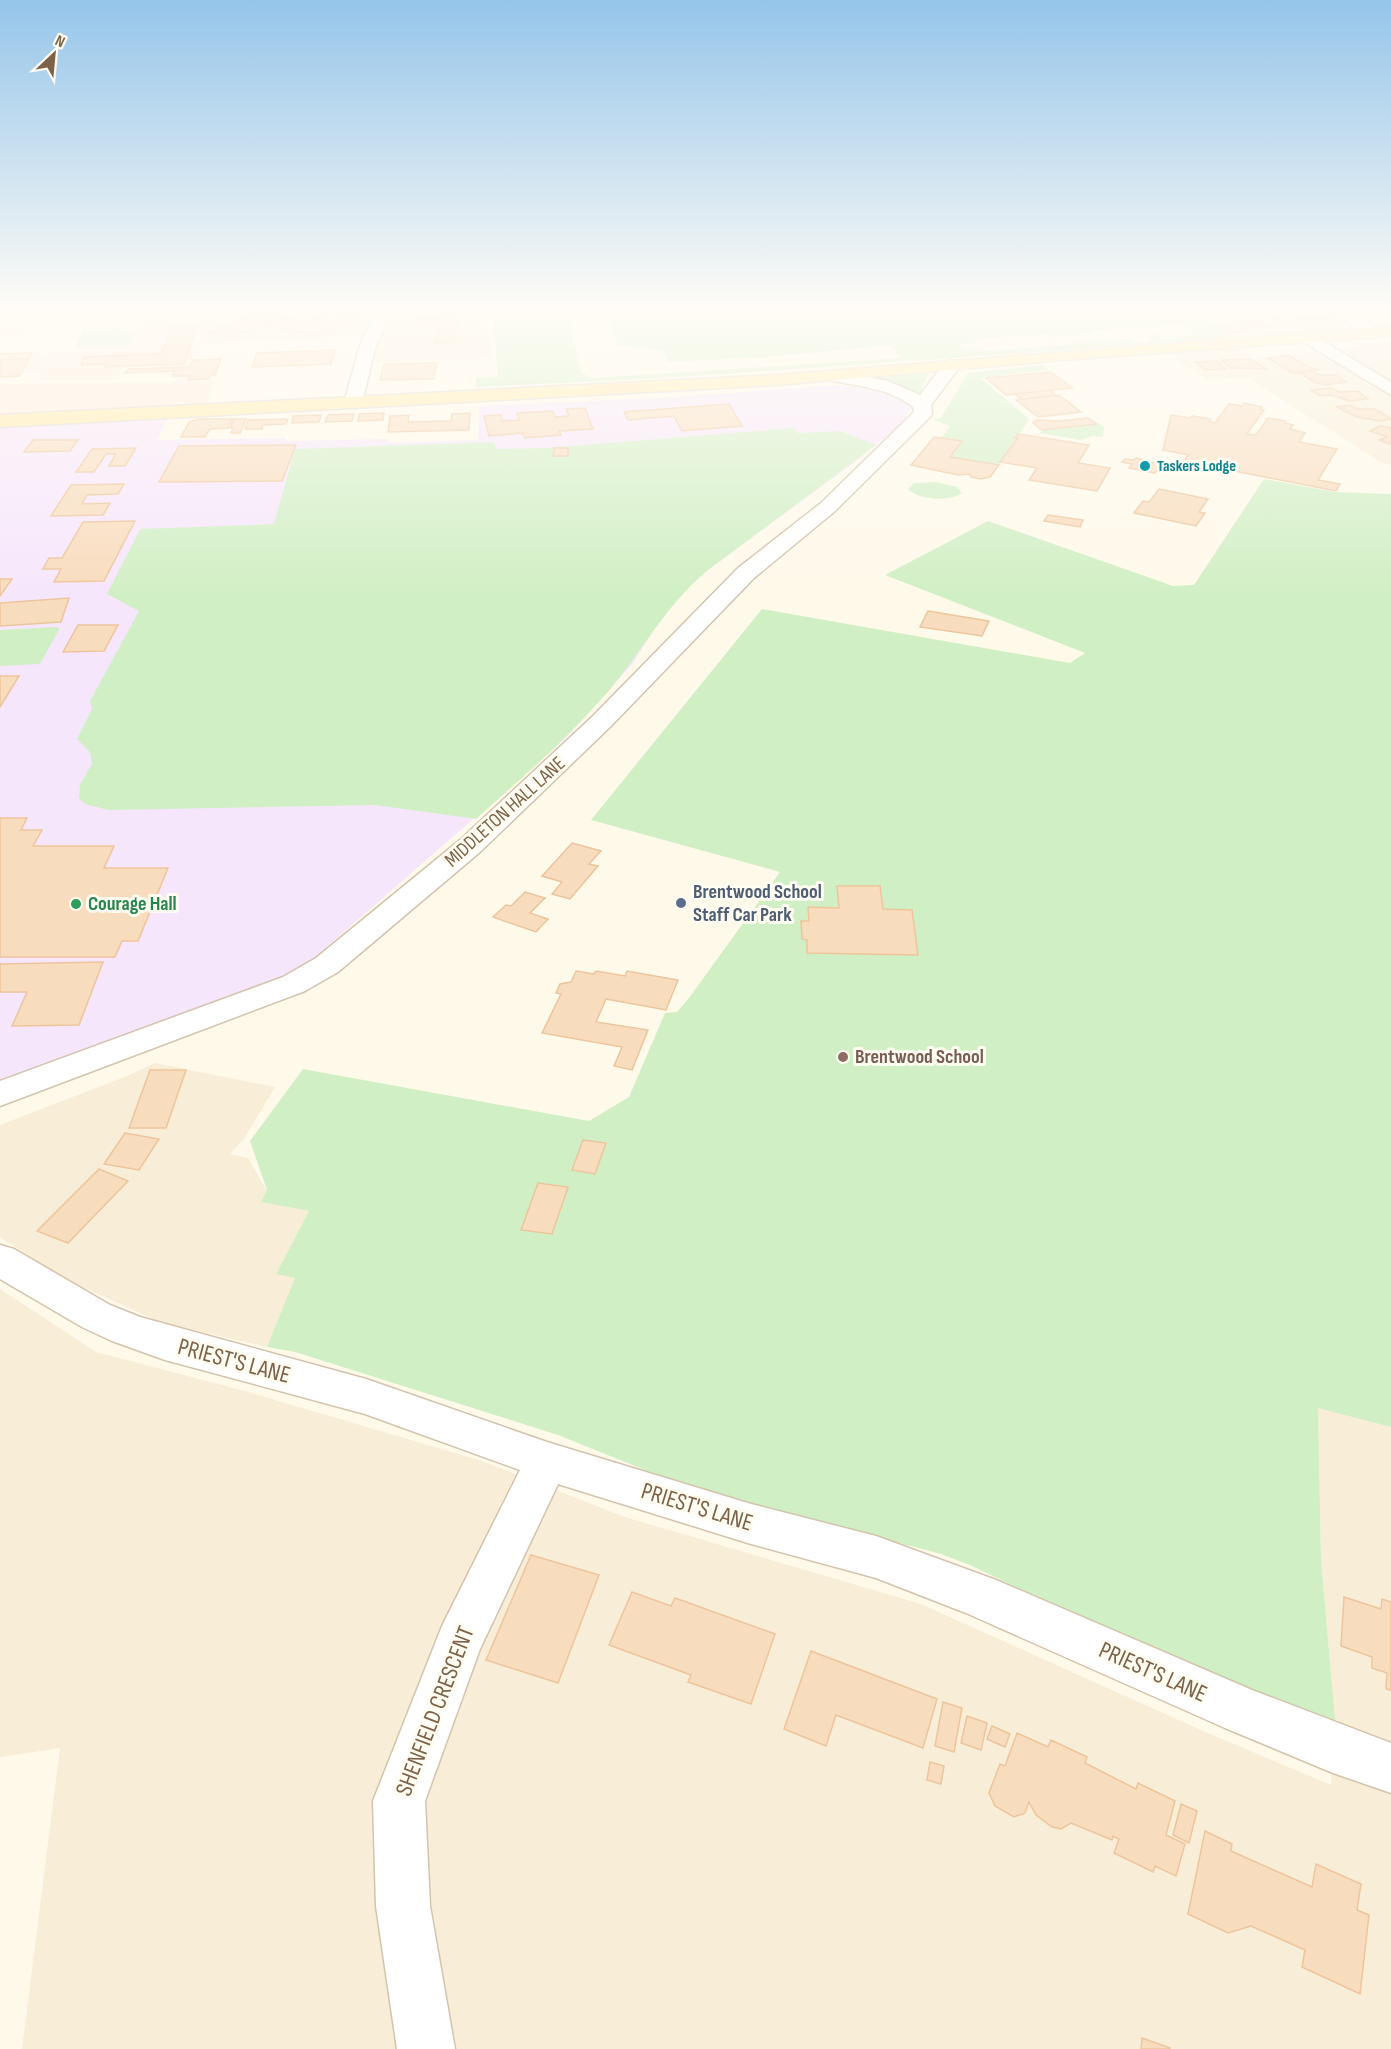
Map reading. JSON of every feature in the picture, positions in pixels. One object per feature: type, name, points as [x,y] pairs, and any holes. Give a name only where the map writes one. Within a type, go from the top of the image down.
[{"type":"main road","points":[[0,421],[377,403]]},
{"type":"main road","points":[[0,416],[69,416]]},
{"type":"street","name":"MIDDLETON HALL LANE","points":[[0,1094],[294,984],[327,965],[470,846],[559,764],[746,573],[828,507],[874,464],[923,413],[922,405]]},
{"type":"street","name":"PRIEST'S LANE","points":[[0,1260],[96,1316],[126,1329],[366,1397],[547,1461],[751,1524],[876,1557],[980,1596],[1242,1711],[1333,1748],[1391,1768]]},
{"type":"street","name":"SHENFIELD CRESCENT","points":[[426,2049],[403,1906],[399,1801],[459,1642],[547,1461]]},
{"type":"shaded area","points":[[0,403],[210,403],[215,410],[0,427]]},
{"type":"shaded area","points":[[555,403],[909,403],[911,408],[902,423],[859,459],[708,570],[682,593],[663,615],[633,663],[564,740],[298,972],[0,1088],[0,427],[167,418],[157,440],[388,439],[388,443],[478,440],[479,406]]},
{"type":"shaded area","points":[[1287,403],[1391,403],[1391,465],[1381,462]]},
{"type":"shaded area","points":[[155,1063],[275,1087],[244,1139],[230,1154],[248,1158],[267,1191],[261,1202],[309,1211],[276,1274],[295,1278],[267,1347],[160,1322],[61,1277],[0,1237],[0,1125]]},
{"type":"shaded area","points":[[0,1289],[96,1352],[245,1391],[482,1461],[625,1517],[921,1604],[1203,1731],[1331,1785],[1336,1730],[1321,1560],[1318,1407],[1391,1427],[1391,2049],[22,2049],[60,1748],[0,1757]]},
{"type":"green space","points":[[950,403],[1009,403],[1029,419],[999,465],[950,457],[962,442],[941,438],[950,426],[932,419],[941,418]]},
{"type":"green space","points":[[1100,424],[1104,427],[1103,437],[1092,436],[1081,440],[1040,433],[1042,430]]},
{"type":"green space","points":[[794,428],[797,433],[840,431],[876,445],[708,570],[693,584],[666,614],[619,678],[591,711],[543,759],[476,819],[375,805],[108,810],[85,804],[79,798],[80,784],[92,764],[90,752],[77,739],[92,709],[90,701],[139,611],[107,594],[140,529],[274,524],[295,449],[494,442],[496,449],[547,448]]},
{"type":"green space","name":"Brentwood School","points":[[1264,479],[1335,492],[1391,494],[1391,1427],[1318,1408],[1321,1560],[1336,1730],[1220,1675],[1118,1636],[972,1566],[941,1554],[687,1487],[558,1435],[295,1352],[267,1347],[295,1278],[276,1274],[309,1211],[261,1202],[267,1190],[250,1141],[303,1069],[589,1121],[629,1097],[665,1013],[677,1012],[689,998],[780,872],[591,820],[762,609],[1070,663],[1085,653],[885,575],[988,521],[1173,586],[1194,585]]},
{"type":"green space","points":[[936,482],[957,487],[962,493],[949,498],[934,499],[919,496],[908,489],[914,483]]},
{"type":"green space","points":[[60,628],[40,664],[0,666],[0,630]]},
{"type":"building","points":[[1019,403],[1069,403],[1081,412],[1038,417]]},
{"type":"building","points":[[1244,403],[1262,407],[1260,409],[1264,410],[1247,434],[1256,435],[1268,418],[1286,421],[1285,423],[1293,425],[1290,429],[1305,433],[1299,442],[1337,449],[1318,480],[1340,484],[1336,491],[1183,461],[1189,455],[1163,450],[1171,415],[1211,419],[1209,422],[1215,423],[1229,404],[1242,406]]},
{"type":"building","points":[[729,404],[742,426],[682,431],[674,416],[628,420],[624,412]]},
{"type":"building","points":[[1350,405],[1358,409],[1375,409],[1391,419],[1380,421],[1357,417],[1337,407]]},
{"type":"building","points":[[585,408],[593,429],[559,431],[561,435],[525,438],[523,433],[489,436],[484,416],[501,415],[502,421],[519,420],[517,413],[553,411],[555,417],[569,416],[566,409]]},
{"type":"building","points":[[384,413],[383,420],[358,421],[359,414]]},
{"type":"building","points":[[470,413],[469,430],[388,432],[390,416],[409,415],[408,422],[451,421],[452,414]]},
{"type":"building","points":[[354,414],[352,421],[325,422],[328,415]]},
{"type":"building","points":[[321,415],[319,422],[292,423],[293,416]]},
{"type":"building","points":[[1088,418],[1097,424],[1042,430],[1033,423],[1036,420],[1059,421]]},
{"type":"building","points":[[198,419],[232,419],[228,428],[210,429],[205,437],[181,437],[189,422]]},
{"type":"building","points":[[234,419],[246,419],[240,433],[231,433],[233,428],[230,428]]},
{"type":"building","points":[[288,419],[286,424],[263,425],[262,429],[245,429],[248,420]]},
{"type":"building","points":[[1380,426],[1391,428],[1391,444],[1379,440],[1387,437],[1370,431]]},
{"type":"building","points":[[1018,434],[1089,445],[1078,463],[1110,468],[1097,491],[1029,480],[1037,468],[1000,462],[1018,438],[1015,438]]},
{"type":"building","points":[[934,437],[962,441],[950,457],[999,465],[990,477],[981,479],[971,477],[970,474],[958,475],[911,465]]},
{"type":"building","points":[[33,440],[78,440],[70,451],[24,452]]},
{"type":"building","points":[[296,445],[282,481],[159,482],[179,446]]},
{"type":"building","points":[[136,448],[125,466],[109,466],[116,454],[106,454],[94,472],[76,472],[92,449]]},
{"type":"building","points":[[554,448],[568,448],[568,456],[553,456]]},
{"type":"building","name":"Taskers Lodge","points":[[1136,458],[1161,465],[1155,473],[1129,468],[1132,464],[1122,462],[1125,459],[1134,460]]},
{"type":"building","points":[[124,484],[118,494],[87,495],[82,504],[110,503],[103,515],[51,516],[71,485]]},
{"type":"building","points":[[1159,489],[1208,499],[1199,512],[1205,513],[1196,526],[1134,513],[1143,501],[1149,502]]},
{"type":"building","points":[[1048,515],[1083,520],[1080,527],[1044,521]]},
{"type":"building","points":[[135,521],[104,581],[54,582],[61,569],[43,569],[49,558],[62,558],[83,522]]},
{"type":"building","points":[[0,579],[12,579],[0,596]]},
{"type":"building","points":[[69,598],[61,622],[0,626],[0,603]]},
{"type":"building","points":[[928,611],[989,621],[982,636],[920,627]]},
{"type":"building","points":[[78,625],[118,625],[104,651],[63,652]]},
{"type":"building","points":[[0,676],[19,676],[0,707]]},
{"type":"building","name":"Courage Hall","points":[[0,818],[27,818],[21,830],[42,830],[33,846],[114,846],[104,868],[168,868],[138,941],[122,941],[115,957],[0,957]]},
{"type":"building","points":[[572,843],[601,851],[589,864],[598,866],[570,899],[552,894],[562,882],[542,876]]},
{"type":"building","points":[[837,886],[880,886],[883,909],[912,910],[918,955],[807,953],[807,940],[802,939],[801,921],[809,921],[808,907],[839,908]]},
{"type":"building","points":[[525,892],[545,898],[530,913],[548,919],[536,932],[493,917],[506,905],[511,906]]},
{"type":"building","points":[[103,962],[79,1025],[12,1026],[27,992],[0,992],[0,964]]},
{"type":"building","points":[[576,971],[594,974],[596,971],[625,976],[627,971],[678,980],[666,1010],[606,999],[596,1022],[648,1030],[632,1070],[614,1066],[622,1047],[542,1033],[561,994],[556,993],[560,984],[571,982]]},
{"type":"building","points":[[150,1070],[186,1070],[166,1128],[129,1128]]},
{"type":"building","points":[[125,1133],[159,1139],[139,1170],[104,1164]]},
{"type":"building","points":[[583,1140],[606,1143],[595,1174],[572,1170]]},
{"type":"building","points":[[99,1169],[128,1181],[68,1243],[37,1231]]},
{"type":"building","points":[[538,1183],[568,1187],[552,1234],[521,1230]]},
{"type":"building","points":[[531,1555],[599,1575],[558,1683],[486,1660]]},
{"type":"building","points":[[632,1592],[671,1606],[675,1598],[775,1634],[751,1704],[688,1682],[691,1675],[609,1645]]},
{"type":"building","points":[[1344,1597],[1381,1609],[1382,1599],[1391,1602],[1391,1690],[1386,1689],[1387,1673],[1372,1668],[1372,1657],[1341,1646]]},
{"type":"building","points":[[811,1651],[937,1699],[923,1748],[836,1715],[826,1746],[784,1729]]},
{"type":"building","points":[[943,1702],[962,1708],[954,1752],[935,1746]]},
{"type":"building","points":[[967,1716],[987,1723],[981,1750],[961,1743]]},
{"type":"building","points":[[992,1726],[1010,1734],[1005,1747],[987,1739]]},
{"type":"building","points":[[1017,1733],[1048,1747],[1051,1740],[1087,1757],[1085,1763],[1136,1789],[1138,1783],[1175,1801],[1166,1835],[1185,1844],[1176,1876],[1155,1866],[1153,1872],[1114,1853],[1119,1839],[1113,1836],[1112,1840],[1071,1823],[1061,1829],[1052,1827],[1036,1815],[1029,1802],[1025,1813],[1014,1817],[995,1806],[989,1793],[1000,1764],[1005,1766]]},
{"type":"building","points":[[930,1762],[944,1766],[941,1784],[927,1780]]},
{"type":"building","points":[[1181,1804],[1197,1811],[1189,1843],[1173,1835]]},
{"type":"building","points":[[1205,1831],[1232,1844],[1231,1851],[1312,1887],[1316,1864],[1361,1884],[1357,1910],[1369,1915],[1360,1994],[1302,1967],[1305,1950],[1251,1926],[1228,1933],[1188,1914]]},
{"type":"building","points":[[1142,2038],[1170,2048],[1170,2049],[1141,2049]]},
{"type":"place","name":"Taskers Lodge","points":[[1145,466]]},
{"type":"place","name":"Brentwood School Staff Car Park","points":[[681,903]]},
{"type":"place","name":"Courage Hall","points":[[76,904]]},
{"type":"place","name":"Brentwood School","points":[[843,1057]]}]
